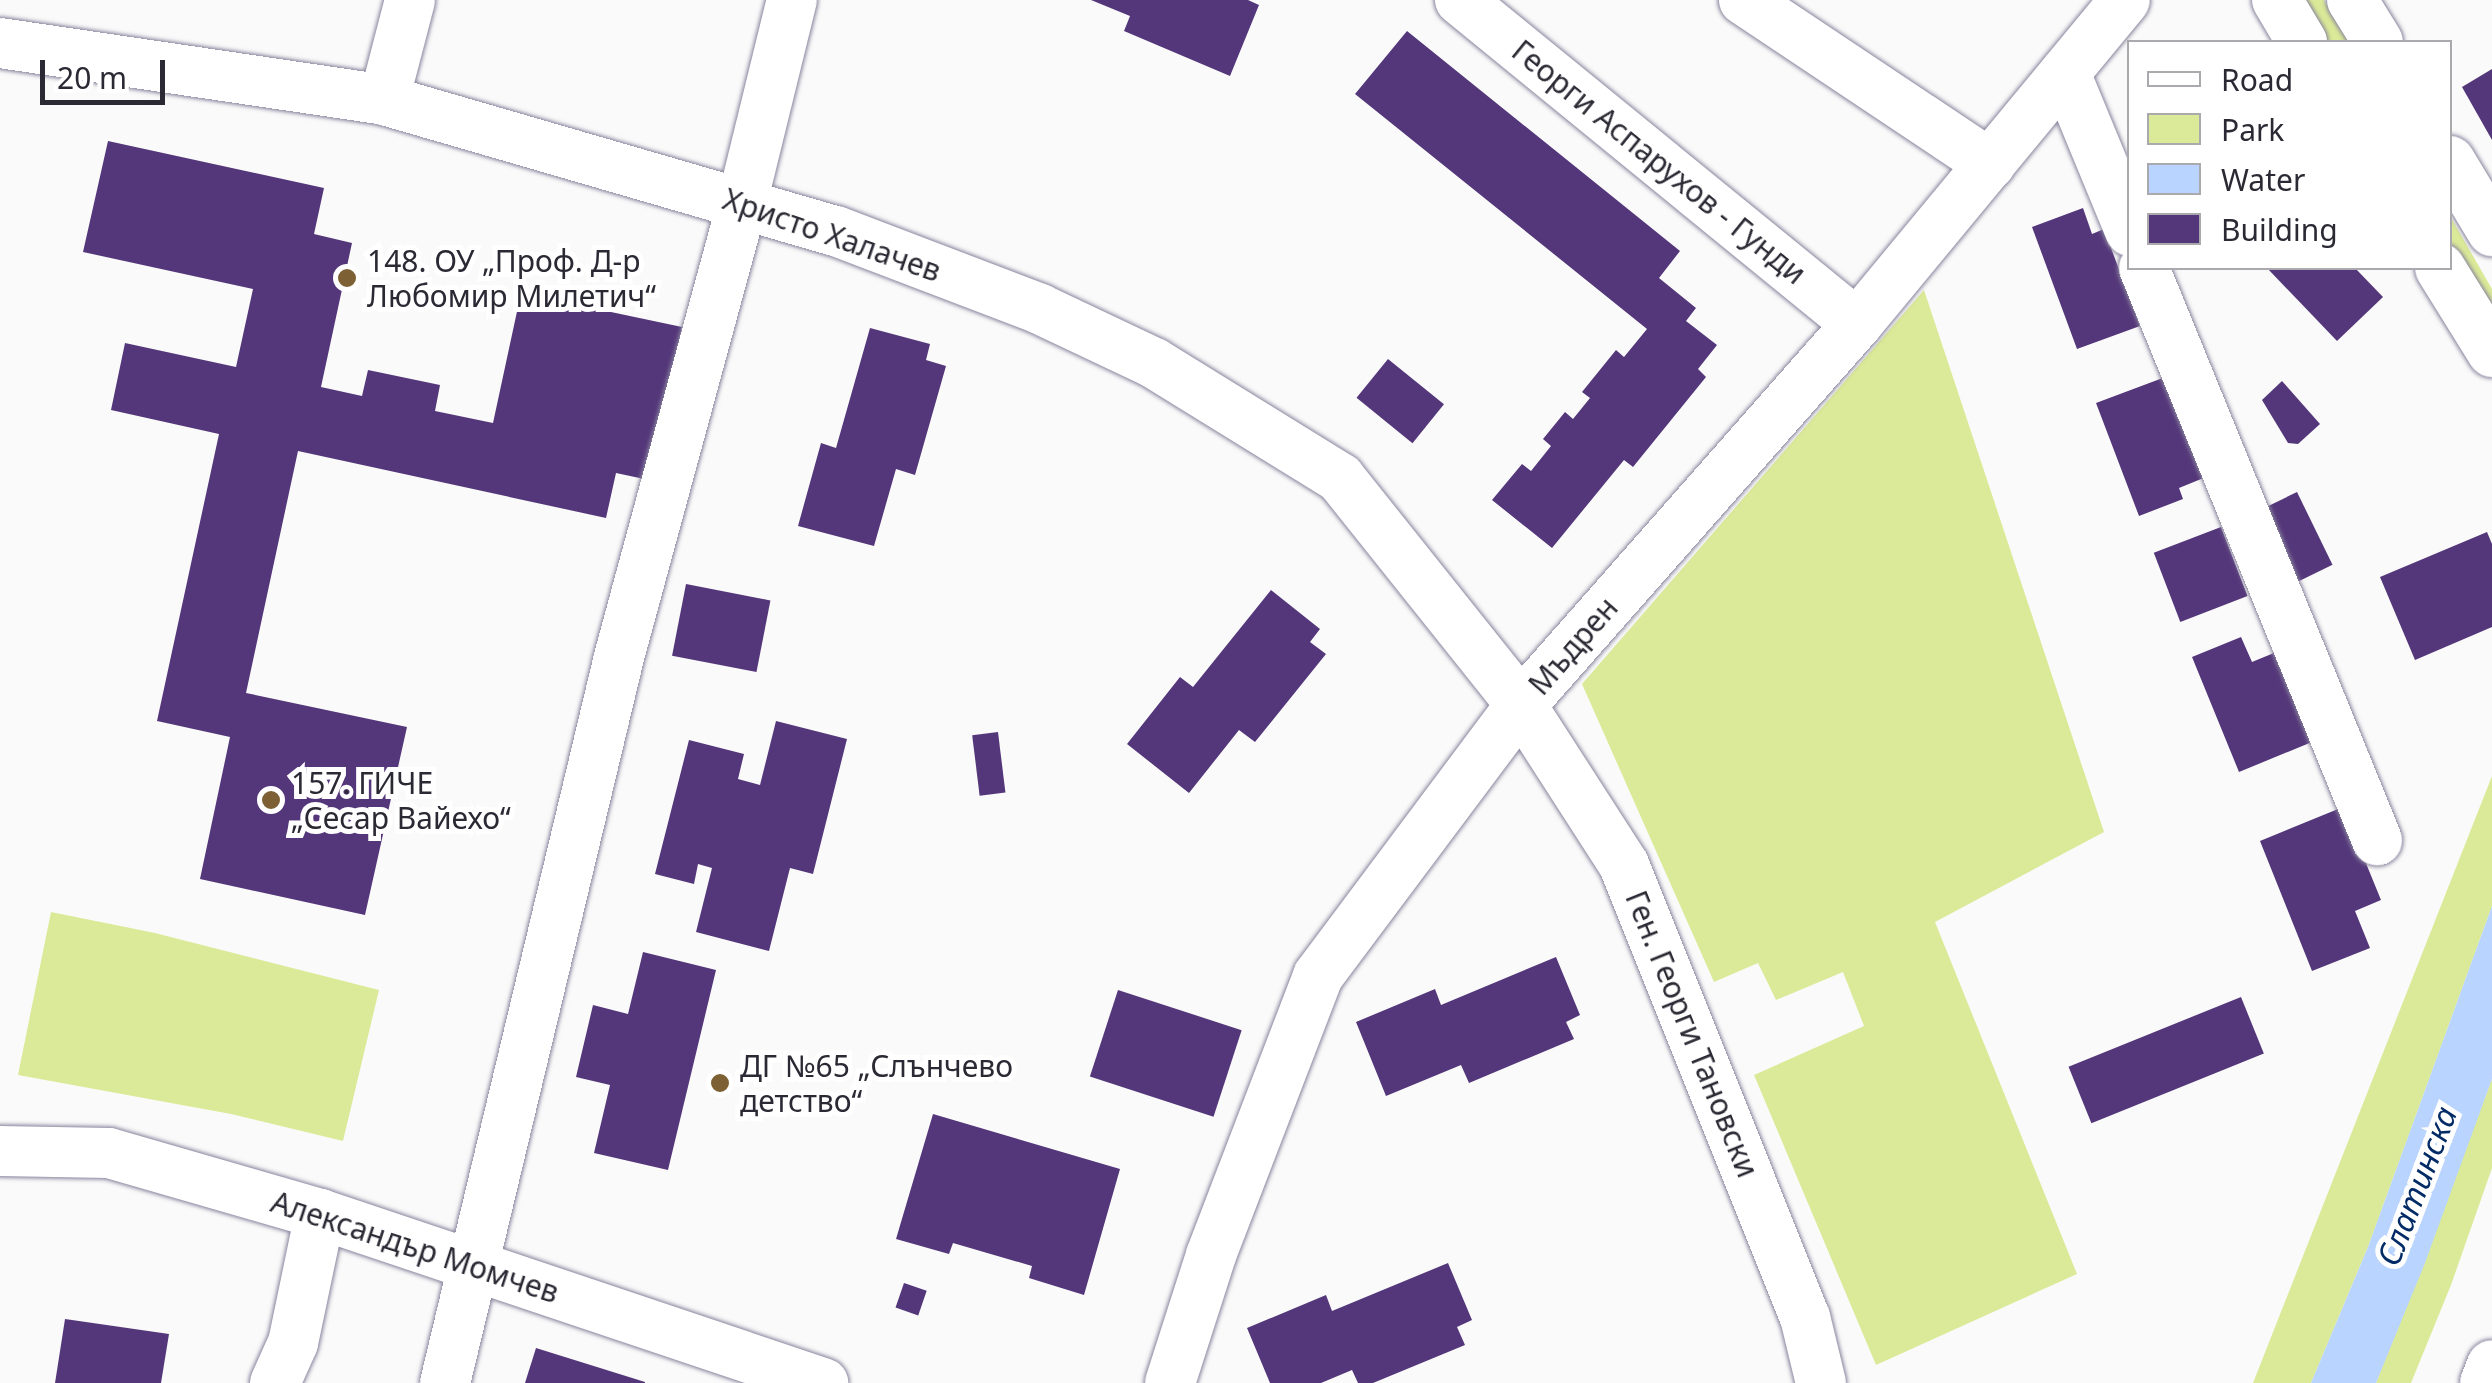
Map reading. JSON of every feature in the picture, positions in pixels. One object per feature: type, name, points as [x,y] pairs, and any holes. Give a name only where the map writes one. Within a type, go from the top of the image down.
[{"type":"street","points":[[384,100],[410,0]]},
{"type":"street","points":[[444,1383],[619,657],[742,203],[792,0]]},
{"type":"street","name":"Георги Аспарухов - Гунди","points":[[1460,0],[1857,324]]},
{"type":"street","points":[[1744,0],[1990,164]]},
{"type":"street","name":"Мъдрен","points":[[1170,1383],[1211,1255],[1318,976],[1521,704],[1857,324],[2125,0]]},
{"type":"street","points":[[2277,0],[2301,40]]},
{"type":"street","points":[[2352,0],[2377,40]]},
{"type":"street","name":"Христо Халачев","points":[[0,43],[384,100],[836,231],[1040,309],[1154,363],[1340,478],[1521,704]]},
{"type":"street","points":[[2065,73],[2127,224]]},
{"type":"street","points":[[2452,164],[2492,231]]},
{"type":"street","points":[[2145,270],[2377,840]]},
{"type":"street","points":[[2441,270],[2492,352]]},
{"type":"street","name":"Ген. Георги Тановски","points":[[1521,704],[1624,865],[1805,1318],[1821,1383]]},
{"type":"street","name":"Александър Момчев","points":[[0,1151],[110,1153],[320,1214],[822,1383]]},
{"type":"street","points":[[275,1383],[293,1343],[320,1214]]},
{"type":"street","points":[[2485,1383],[2492,1365]]},
{"type":"green space","points":[[2302,0],[2324,0],[2348,40],[2326,40]]},
{"type":"green space","points":[[2452,219],[2492,289],[2492,323],[2452,254]]},
{"type":"green space","points":[[1924,290],[2104,832],[1935,922],[2077,1274],[1876,1365],[1754,1075],[1864,1026],[1843,972],[1776,1000],[1758,963],[1714,982],[1582,684]]},
{"type":"green space","points":[[2492,776],[2492,906],[2368,1247],[2311,1383],[2253,1383]]},
{"type":"green space","points":[[51,912],[155,933],[379,990],[343,1141],[231,1114],[18,1075]]},
{"type":"green space","points":[[2492,1079],[2492,1168],[2451,1285],[2411,1383],[2376,1383]]},
{"type":"water","name":"Слатинска","points":[[2492,906],[2492,1079],[2425,1263],[2376,1383],[2311,1383],[2368,1247]]},
{"type":"building","points":[[1091,0],[1248,0],[1259,5],[1230,76],[1124,31],[1130,16]]},
{"type":"building","points":[[1407,31],[1680,251],[1659,278],[1696,308],[1686,321],[1717,345],[1698,369],[1706,377],[1633,467],[1624,460],[1552,548],[1492,500],[1522,464],[1531,471],[1551,446],[1543,439],[1565,412],[1573,419],[1590,398],[1582,392],[1616,350],[1624,357],[1647,329],[1355,94]]},
{"type":"building","points":[[2492,69],[2492,140],[2462,87]]},
{"type":"building","points":[[108,141],[324,188],[314,234],[352,243],[321,387],[362,396],[368,370],[440,385],[435,411],[493,423],[521,293],[682,327],[649,480],[616,473],[606,518],[298,451],[246,693],[407,727],[365,915],[200,879],[230,737],[157,721],[219,434],[111,410],[125,343],[236,367],[253,289],[83,252]]},
{"type":"building","points":[[2083,208],[2092,234],[2104,229],[2140,326],[2077,349],[2032,227]]},
{"type":"building","points":[[2269,270],[2357,270],[2383,297],[2337,341]]},
{"type":"building","points":[[870,328],[930,344],[926,360],[946,366],[915,475],[896,469],[874,546],[798,526],[821,443],[836,448]]},
{"type":"building","points":[[1388,359],[1444,404],[1412,443],[1357,398]]},
{"type":"building","points":[[2168,376],[2206,477],[2179,488],[2183,499],[2139,516],[2096,403]]},
{"type":"building","points":[[2282,381],[2320,424],[2298,444],[2288,443],[2262,400]]},
{"type":"building","points":[[2297,492],[2333,565],[2285,588],[2249,515]]},
{"type":"building","points":[[2221,527],[2248,596],[2180,622],[2154,553]]},
{"type":"building","points":[[2487,532],[2492,544],[2492,627],[2415,660],[2380,577]]},
{"type":"building","points":[[686,584],[770,600],[756,672],[672,656]]},
{"type":"building","points":[[1271,590],[1320,629],[1310,642],[1326,654],[1255,742],[1239,730],[1189,793],[1127,744],[1180,677],[1193,687]]},
{"type":"building","points":[[2241,637],[2252,662],[2286,648],[2324,737],[2239,772],[2192,657]]},
{"type":"building","points":[[776,721],[847,739],[813,874],[790,868],[769,951],[696,932],[712,868],[698,864],[694,884],[655,874],[689,740],[744,754],[738,779],[760,785]]},
{"type":"building","points":[[998,732],[1005,793],[980,796],[972,735]]},
{"type":"building","points":[[2343,807],[2381,900],[2355,911],[2370,948],[2312,971],[2260,841]]},
{"type":"building","points":[[643,952],[716,970],[668,1170],[594,1153],[610,1085],[576,1077],[593,1005],[628,1014]]},
{"type":"building","points":[[1556,957],[1580,1015],[1566,1022],[1574,1039],[1469,1083],[1461,1065],[1386,1096],[1356,1022],[1435,989],[1441,1005]]},
{"type":"building","points":[[1118,990],[1242,1030],[1214,1117],[1090,1077]]},
{"type":"building","points":[[2241,997],[2264,1054],[2091,1123],[2069,1067]]},
{"type":"building","points":[[933,1114],[1120,1169],[1084,1295],[1029,1278],[1032,1266],[953,1243],[949,1254],[896,1239]]},
{"type":"building","points":[[1448,1263],[1472,1320],[1457,1327],[1465,1345],[1373,1383],[1358,1383],[1352,1370],[1321,1383],[1270,1383],[1247,1328],[1326,1295],[1332,1311]]},
{"type":"building","points":[[904,1283],[927,1291],[918,1315],[896,1308]]},
{"type":"building","points":[[65,1319],[169,1334],[161,1383],[55,1383]]},
{"type":"building","points":[[536,1348],[645,1382],[645,1383],[525,1383]]},
{"type":"place","name":"148. ОУ „Проф. Д-р Любомир Милетич“","points":[[347,278]]},
{"type":"place","name":"157. ГИЧЕ „Сесар Вайехо“","points":[[271,800]]},
{"type":"place","name":"ДГ №65 „Слънчево детство“","points":[[720,1083]]}]
